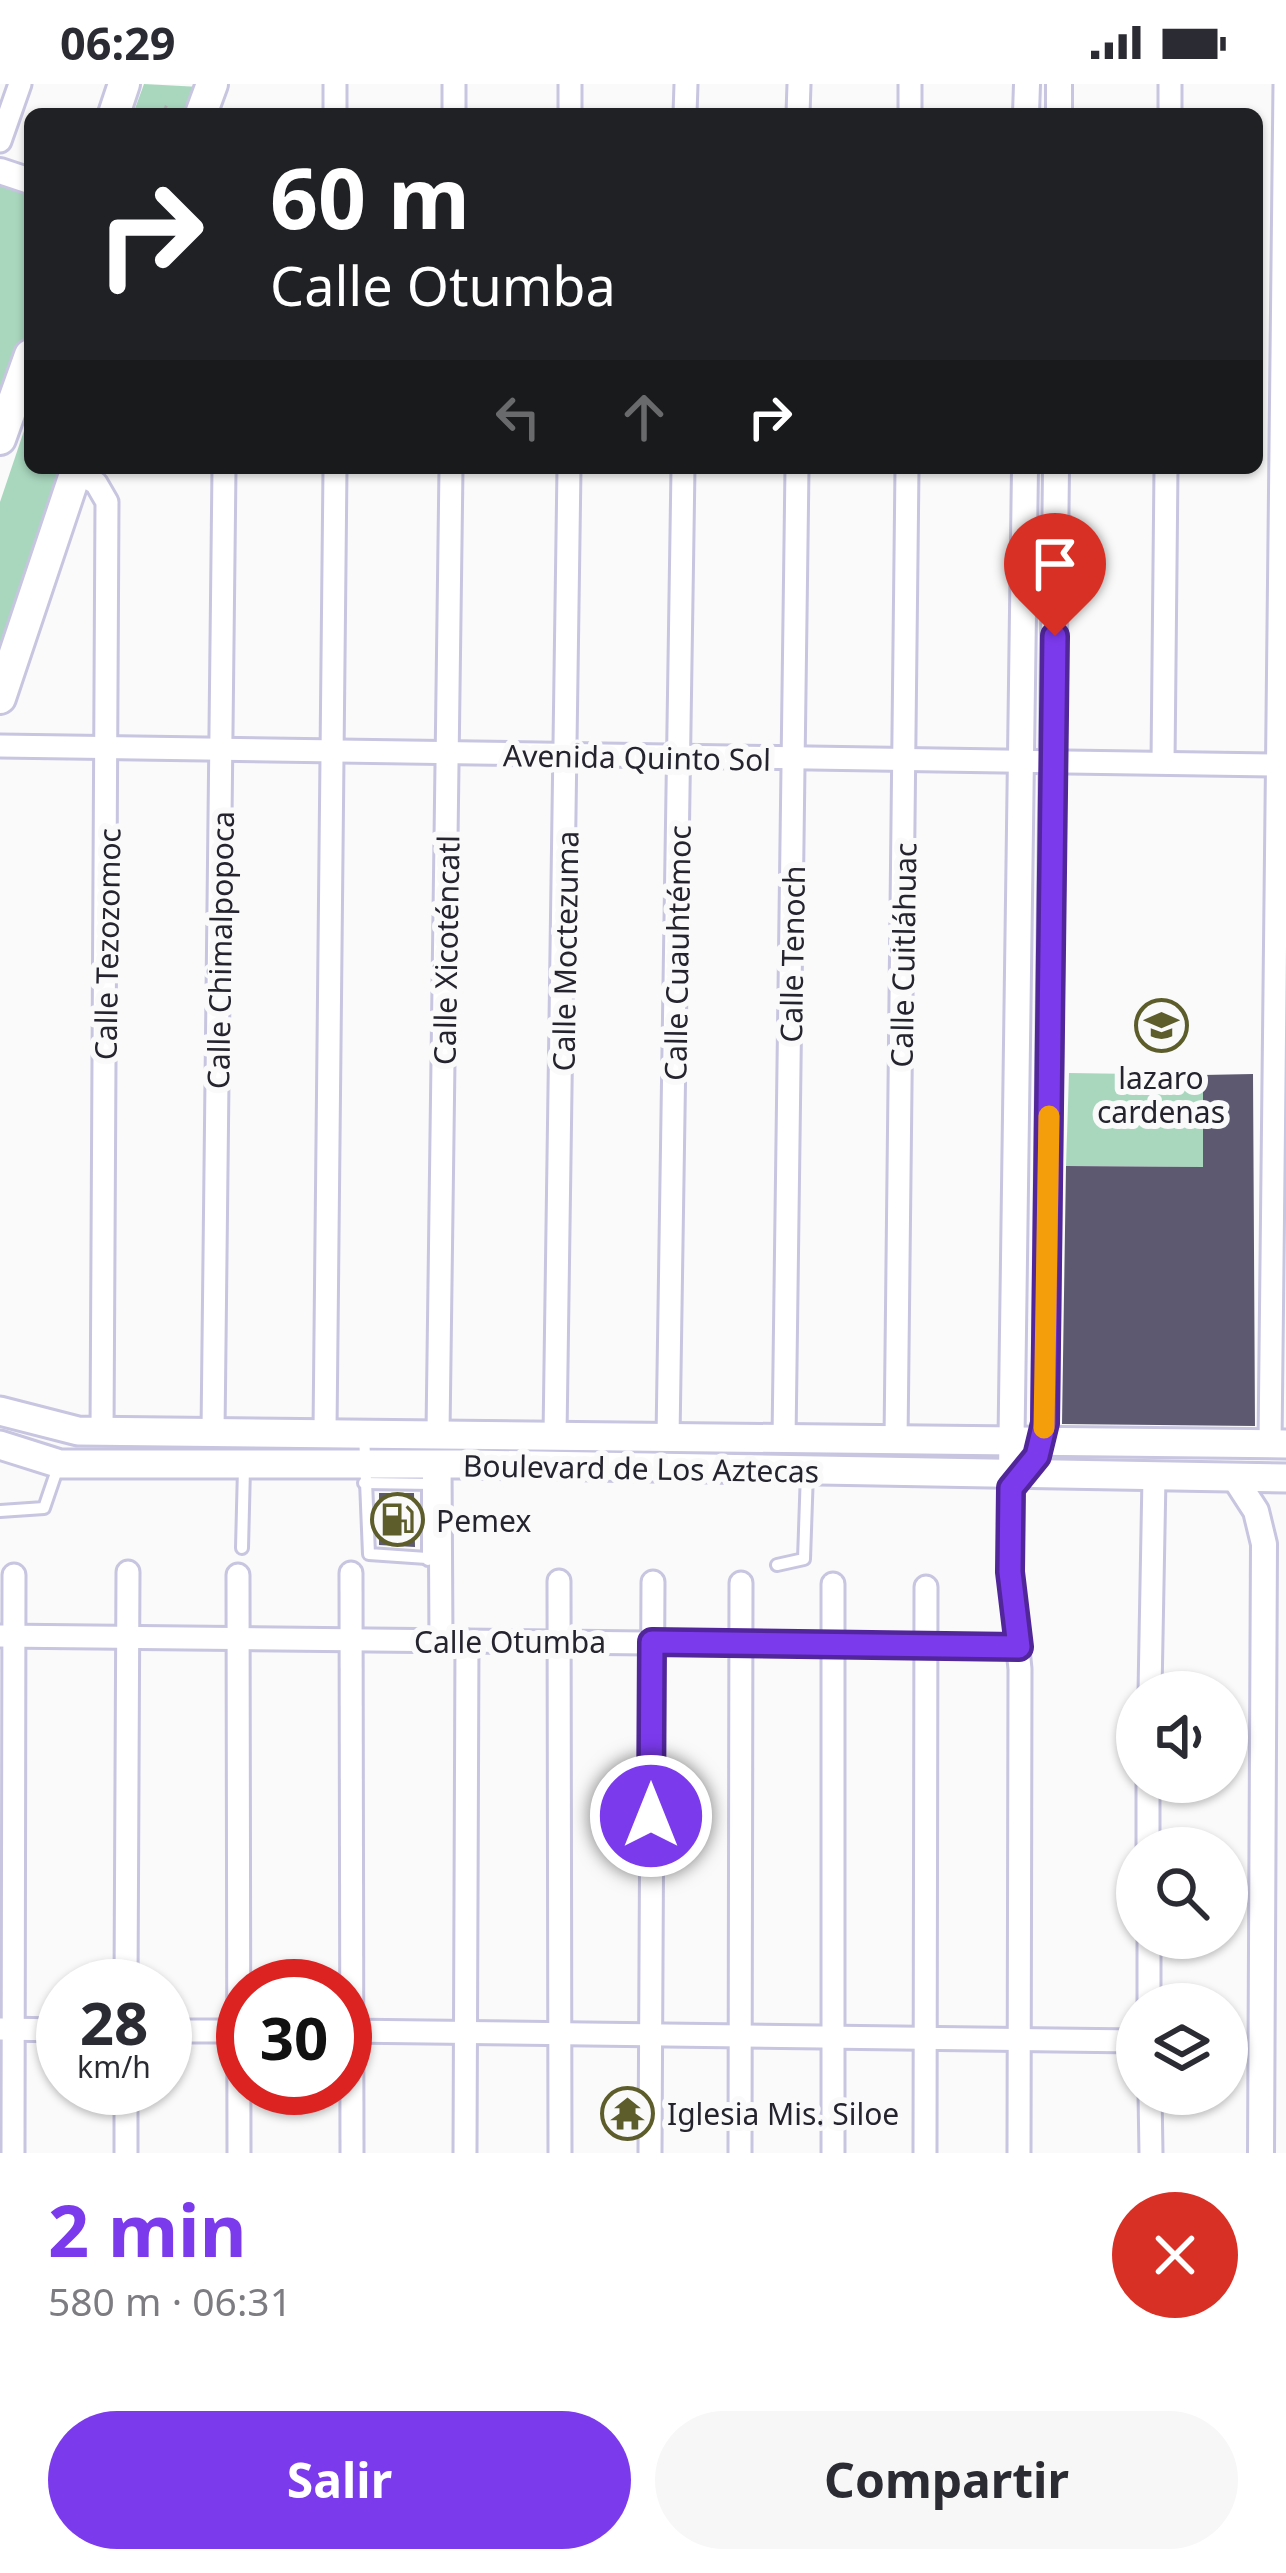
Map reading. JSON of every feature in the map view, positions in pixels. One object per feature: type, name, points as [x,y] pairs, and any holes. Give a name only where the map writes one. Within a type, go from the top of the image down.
[{"type":"main road","points":[[0,439],[6,402],[24,367]]},
{"type":"main road","points":[[0,698],[76,474]]},
{"type":"main road","name":"Boulevard de Los Aztecas","points":[[0,1411],[49,1428],[101,1432],[472,1432],[1278,1444]]},
{"type":"main road","points":[[472,1432],[472,1464]]},
{"type":"main road","name":"Boulevard de Los Aztecas","points":[[1,1449],[60,1464],[244,1464],[364,1474],[434,1474],[472,1464],[1015,1479],[1286,1478]]},
{"type":"street","points":[[0,141],[20,84]]},
{"type":"street","points":[[1278,1444],[1280,812],[1274,765],[1285,84]]},
{"type":"street","name":"Calle Tezozomoc","points":[[82,474],[101,488],[107,502],[101,1432]]},
{"type":"street","name":"Calle Chimalpopoca","points":[[213,1432],[224,474]]},
{"type":"street","points":[[325,1431],[335,474]]},
{"type":"street","name":"Calle Xicoténcatl","points":[[438,1432],[451,474]]},
{"type":"street","name":"Calle Moctezuma","points":[[555,1435],[569,757],[569,474]]},
{"type":"street","name":"Calle Cuauhtémoc","points":[[668,1438],[683,474]]},
{"type":"street","name":"Calle Tenoch","points":[[784,1440],[797,474]]},
{"type":"street","name":"Calle Cuitláhuac","points":[[896,1441],[907,474]]},
{"type":"street","points":[[1019,2153],[1019,1647],[1010,1572],[1015,1479],[1010,1442],[1025,474]]},
{"type":"street","points":[[1015,1479],[1042,1443],[1056,474]]},
{"type":"street","points":[[1162,761],[1166,474]]},
{"type":"street","name":"Avenida Quinto Sol","points":[[0,746],[1274,765]]},
{"type":"street","points":[[434,1474],[441,1641]]},
{"type":"street","points":[[1150,1671],[1154,1477]]},
{"type":"street","points":[[1234,1477],[1256,1511],[1264,1544],[1261,2153]]},
{"type":"street","points":[[126,1959],[128,1572]]},
{"type":"street","points":[[349,1959],[351,1573]]},
{"type":"street","points":[[13,2153],[5,2029],[7,1636],[14,1575]]},
{"type":"street","points":[[238,1575],[239,1959]]},
{"type":"street","points":[[559,1581],[560,2153]]},
{"type":"street","points":[[650,2153],[653,1582]]},
{"type":"street","points":[[740,2153],[741,1583]]},
{"type":"street","points":[[833,1584],[833,2153]]},
{"type":"street","points":[[925,2153],[926,1587]]},
{"type":"street","name":"Calle Otumba","points":[[7,1636],[1019,1647]]},
{"type":"street","points":[[465,2153],[467,1641]]},
{"type":"street","points":[[5,2029],[36,2030]]},
{"type":"street","points":[[372,2031],[1116,2040]]},
{"type":"street","points":[[126,2115],[126,2153]]},
{"type":"street","points":[[238,2153],[239,2115]]},
{"type":"street","points":[[351,2115],[352,2153]]},
{"type":"street","points":[[1150,2115],[1151,2153]]},
{"type":"lane","points":[[364,1431],[369,1554],[434,1559]]},
{"type":"lane","points":[[0,1510],[44,1508],[60,1464]]},
{"type":"lane","points":[[242,1548],[244,1464]]},
{"type":"lane","points":[[777,1565],[804,1559],[807,1472]]},
{"type":"path","points":[[165,108],[166,104]]},
{"type":"green space","points":[[144,84],[200,87],[193,108],[135,108]]},
{"type":"green space","points":[[0,169],[24,178],[24,358],[0,407]]},
{"type":"green space","points":[[24,431],[24,474],[64,474],[0,663],[0,502]]},
{"type":"green space","points":[[1069,1073],[1203,1075],[1203,1167],[1066,1166]]},
{"type":"building","points":[[1253,1074],[1255,1426],[1062,1424],[1066,1166],[1203,1167],[1203,1075]]},
{"type":"building","name":"Pemex","points":[[379,1493],[414,1493],[415,1547],[379,1545]]},
{"type":"slow traffic","points":[[1044,1428],[1049,1116]]},
{"type":"place","name":"lazaro cardenas","points":[[1161,1025]]},
{"type":"place","name":"Pemex","points":[[397,1520]]},
{"type":"place","name":"Iglesia Mis. Siloe","points":[[628,2113]]},
{"type":"route","points":[[651,1816],[652,1642],[1019,1647],[1010,1572],[1011,1488],[1037,1456],[1045,1423],[1055,636]]}]
